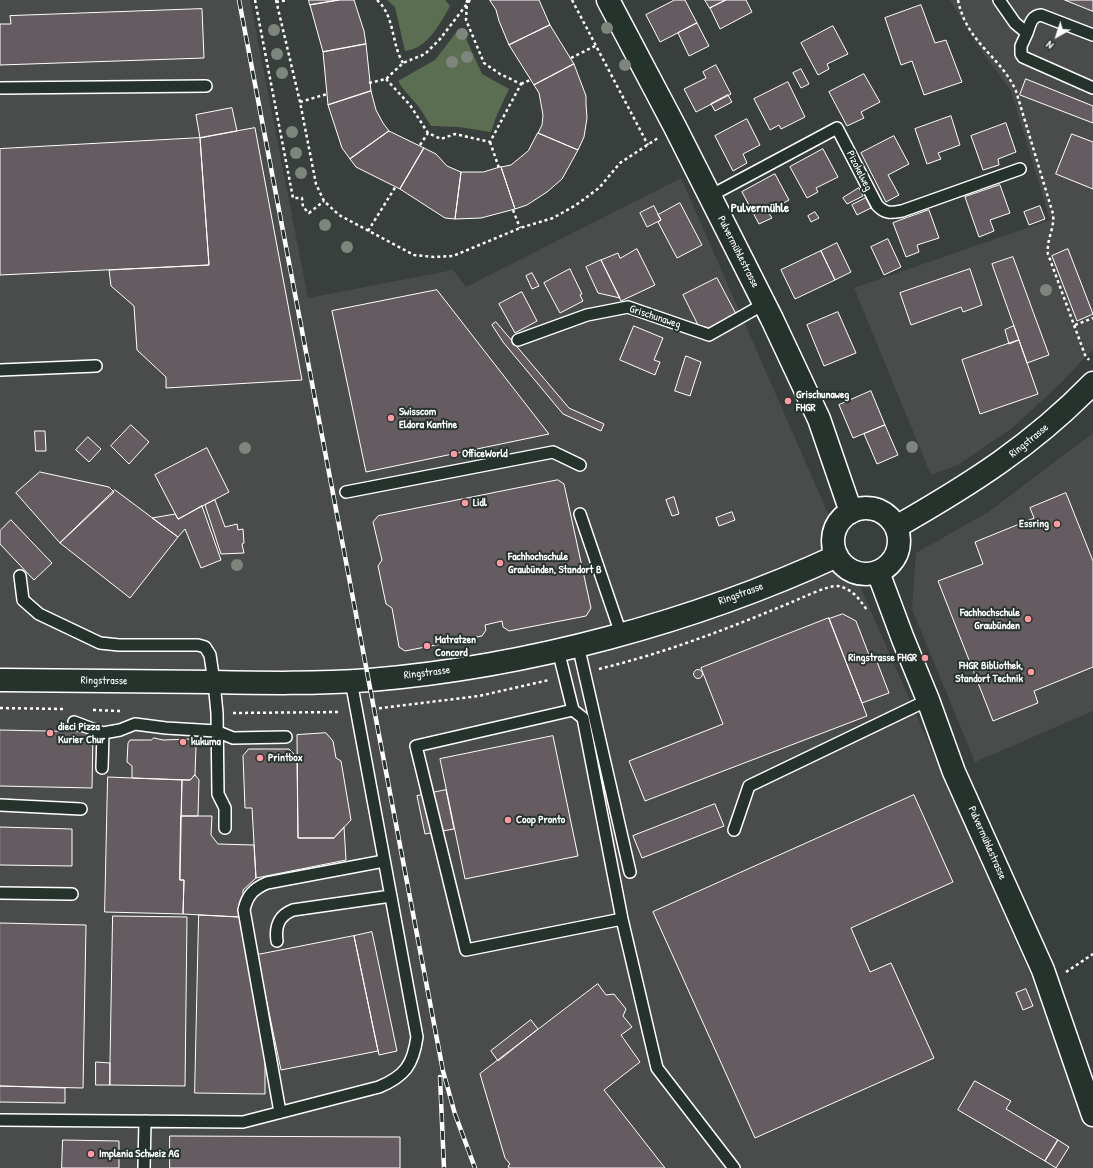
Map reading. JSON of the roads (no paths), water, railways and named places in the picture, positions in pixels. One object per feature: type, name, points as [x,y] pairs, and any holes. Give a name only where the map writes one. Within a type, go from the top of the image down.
[{"type":"main road","name":"Pulvermühlestrasse","points":[[608,0],[675,126],[764,304],[818,419],[851,512]]},
{"type":"main road","name":"Ringstrasse","points":[[896,527],[957,492],[1020,450],[1066,410],[1093,383]]},
{"type":"main road","points":[[868,508],[877,510],[888,517],[896,527],[899,538],[897,554],[887,567],[878,572],[859,573],[846,566],[837,556],[834,546],[834,536],[843,518],[851,512],[868,508]]},
{"type":"main road","name":"Ringstrasse","points":[[0,680],[281,684],[351,681],[412,676],[471,668],[621,634],[736,596],[805,570],[837,556]]},
{"type":"main road","name":"Pulvermühlestrasse","points":[[878,572],[902,639],[928,700],[954,772],[1043,970],[1093,1115]]},
{"type":"lane","points":[[999,0],[1015,23],[1026,33]]},
{"type":"lane","points":[[1093,34],[1041,15],[1037,16],[1031,21],[1021,46],[1021,54],[1023,57],[1093,88]]},
{"type":"lane","points":[[0,88],[206,86]]},
{"type":"lane","name":"Pizokelweg","points":[[710,196],[837,128],[877,205],[883,212],[893,213],[902,211],[1020,169]]},
{"type":"lane","name":"Grischunaweg","points":[[518,340],[587,315],[628,307],[709,335],[764,304]]},
{"type":"lane","points":[[0,370],[96,366]]},
{"type":"lane","points":[[346,492],[553,452],[580,465]]},
{"type":"lane","points":[[580,514],[621,634]]},
{"type":"lane","points":[[20,576],[23,600],[38,614],[100,643],[119,646],[198,645],[204,648],[210,655],[214,682],[218,794],[225,808],[225,828]]},
{"type":"lane","points":[[568,647],[573,710],[583,718],[622,919],[657,1068],[734,1168]]},
{"type":"lane","points":[[568,647],[630,872]]},
{"type":"lane","points":[[0,1120],[243,1122],[379,1087],[395,1080],[407,1069],[415,1054],[417,1037],[351,681]]},
{"type":"lane","points":[[734,830],[749,786],[928,700]]},
{"type":"lane","points":[[573,710],[416,746],[466,950],[622,919]]},
{"type":"lane","points":[[74,722],[103,733],[135,724],[166,728],[216,731],[233,738],[286,737]]},
{"type":"lane","points":[[102,768],[103,733]]},
{"type":"lane","points":[[0,805],[81,809]]},
{"type":"lane","points":[[280,1112],[245,915],[246,901],[251,893],[267,883],[384,861]]},
{"type":"lane","points":[[0,893],[72,894]]},
{"type":"lane","points":[[277,941],[278,922],[286,913],[293,910],[391,896]]},
{"type":"lane","points":[[144,1168],[145,1121]]},
{"type":"railway","points":[[239,0],[443,1071],[455,1114],[475,1168]]},
{"type":"railway","points":[[440,1077],[444,1168]]},
{"type":"place","name":"Grischunaweg FHGR","points":[[788,401]]},
{"type":"place","name":"Swisscom Eldora Kantine","points":[[391,418]]},
{"type":"place","name":"OfficeWorld","points":[[454,454]]},
{"type":"place","name":"Lidl","points":[[465,503]]},
{"type":"place","name":"Essring","points":[[1057,524]]},
{"type":"place","name":"Fachhochschule Graubünden, Standort B","points":[[500,563]]},
{"type":"place","name":"Fachhochschule Graubünden","points":[[1028,619]]},
{"type":"place","name":"Matratzen Concord","points":[[427,646]]},
{"type":"place","name":"Ringstrasse FHGR","points":[[925,658]]},
{"type":"place","name":"FHGR Bibliothek, Standort Technik","points":[[1031,672]]},
{"type":"place","name":"dieci Pizza Kurier Chur","points":[[50,733]]},
{"type":"place","name":"kukuma","points":[[183,742]]},
{"type":"place","name":"Printbox","points":[[260,758]]},
{"type":"place","name":"Coop Pronto","points":[[508,820]]},
{"type":"place","name":"Implenia Schweiz AG","points":[[91,1154]]},
{"type":"district","name":"Pulvermühle","points":[[760,209]]}]
